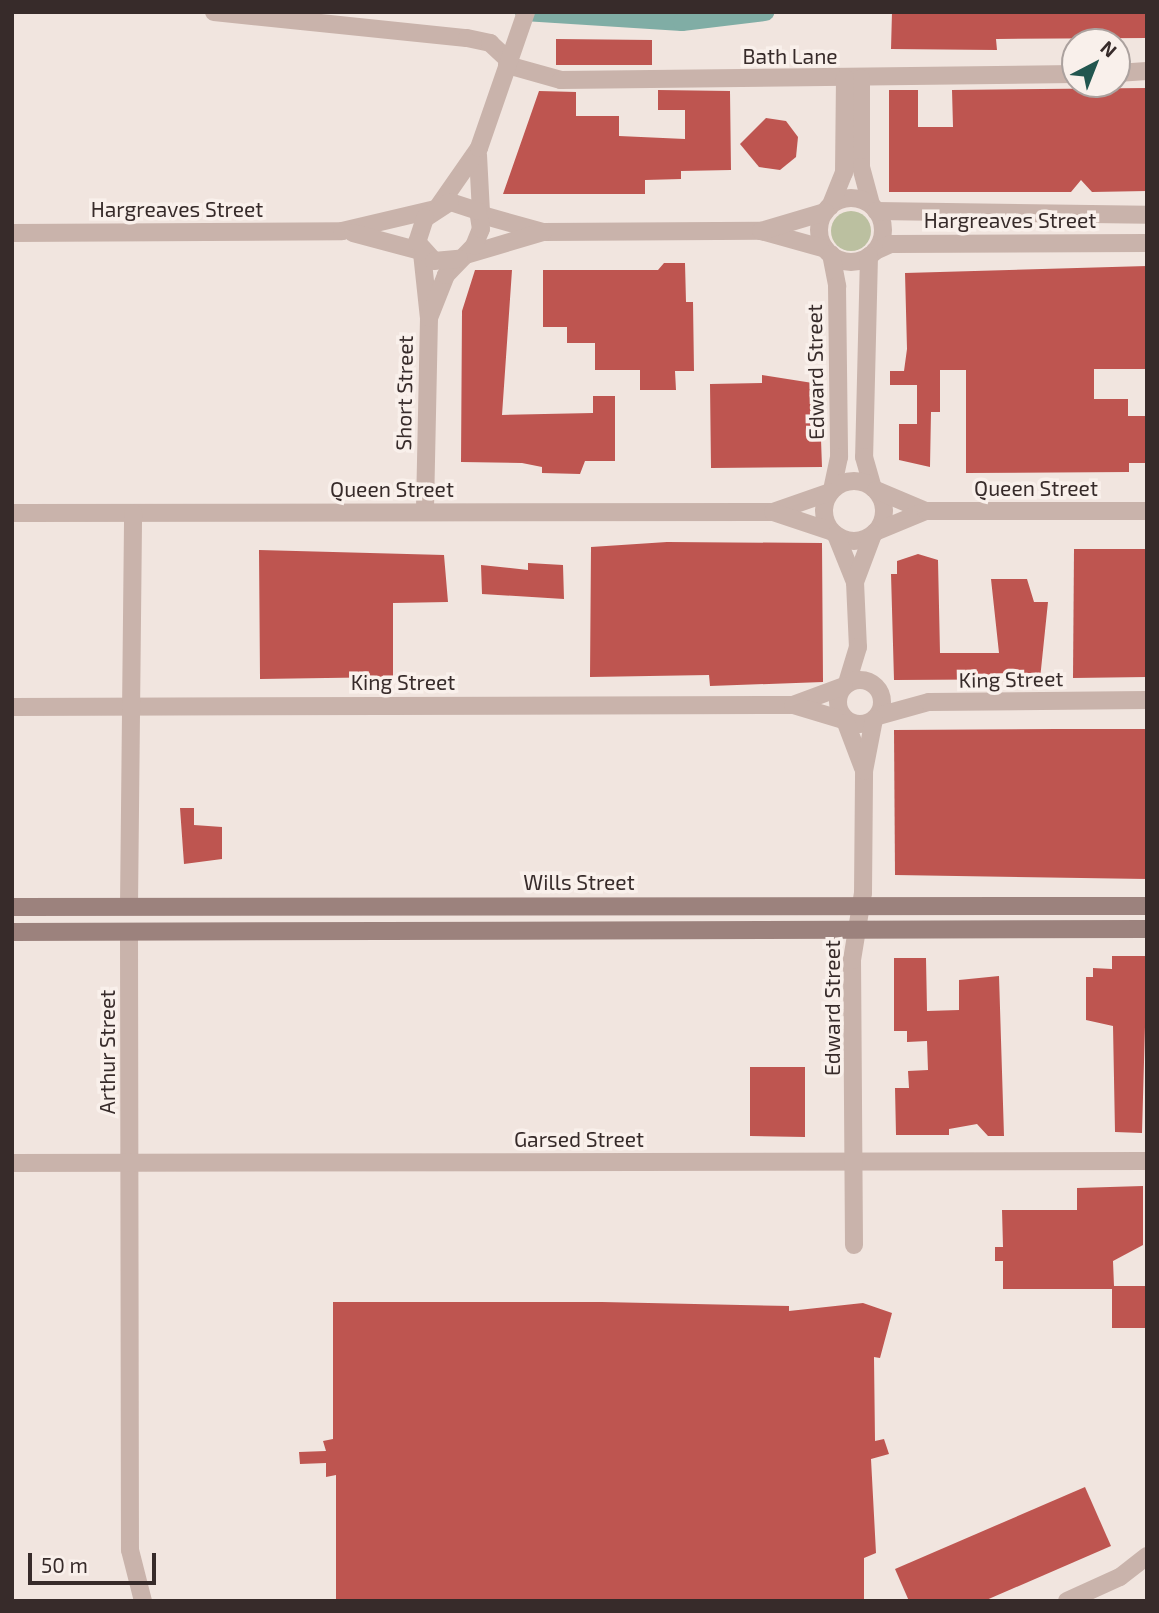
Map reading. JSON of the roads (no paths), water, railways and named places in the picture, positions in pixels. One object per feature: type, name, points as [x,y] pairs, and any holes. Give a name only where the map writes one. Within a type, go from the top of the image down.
[{"type":"main road","name":"Arthur Street","points":[[129,932],[130,905]]},
{"type":"main road","points":[[934,906],[935,932]]},
{"type":"main road","name":"Wills Street","points":[[12,907],[1147,906]]},
{"type":"main road","points":[[12,932],[853,933],[1147,929]]},
{"type":"street","points":[[214,12],[467,38],[490,43],[508,63]]},
{"type":"street","points":[[526,12],[479,148],[419,228],[421,252],[439,262],[543,232]]},
{"type":"street","name":"Bath Lane","points":[[508,63],[561,80],[1061,74]]},
{"type":"street","points":[[818,78],[827,83],[845,120]]},
{"type":"street","points":[[828,252],[820,230],[827,209],[843,180],[845,120],[853,78]]},
{"type":"street","points":[[853,78],[861,167],[883,231],[872,254],[864,457],[874,489],[884,507],[855,582]]},
{"type":"street","points":[[462,257],[477,242],[481,214],[479,148]]},
{"type":"street","points":[[761,232],[852,198],[873,208]]},
{"type":"street","points":[[436,208],[461,203],[481,214],[543,232],[761,232],[828,252],[849,262],[872,254]]},
{"type":"street","name":"Hargreaves Street","points":[[12,233],[342,231],[436,208]]},
{"type":"street","name":"Hargreaves Street","points":[[873,208],[1147,215]]},
{"type":"street","name":"Hargreaves Street","points":[[342,231],[421,252]]},
{"type":"street","name":"Hargreaves Street","points":[[872,254],[891,244],[1147,243]]},
{"type":"street","name":"Short Street","points":[[421,252],[429,317],[425,511]]},
{"type":"street","name":"Edward Street","points":[[828,252],[837,286],[839,457],[831,491]]},
{"type":"street","name":"Short Street","points":[[429,317],[462,257]]},
{"type":"street","points":[[858,647],[839,698],[845,722],[876,718],[883,702],[858,647],[855,582],[823,512],[831,491],[856,481],[874,489]]},
{"type":"street","name":"Queen Street","points":[[874,489],[926,511],[1147,511]]},
{"type":"street","name":"Queen Street","points":[[773,512],[831,491]]},
{"type":"street","name":"Queen Street","points":[[874,533],[926,511]]},
{"type":"street","name":"Queen Street","points":[[12,513],[773,512],[833,533]]},
{"type":"street","name":"Arthur Street","points":[[130,905],[133,513]]},
{"type":"street","points":[[833,533],[855,541],[874,533]]},
{"type":"street","points":[[845,685],[874,684]]},
{"type":"street","name":"King Street","points":[[793,705],[845,685]]},
{"type":"street","name":"King Street","points":[[876,718],[929,702],[1147,700]]},
{"type":"street","name":"King Street","points":[[12,707],[793,705],[845,722]]},
{"type":"street","name":"Edward Street","points":[[854,1245],[853,933],[861,905],[864,771],[876,718]]},
{"type":"street","name":"Edward Street","points":[[845,722],[864,771]]},
{"type":"street","name":"Arthur Street","points":[[129,932],[130,1550],[140,1595]]},
{"type":"street","name":"Garsed Street","points":[[12,1163],[1147,1161]]},
{"type":"street","points":[[1067,1601],[1120,1577],[1147,1556]]},
{"type":"waterway","points":[[524,12],[682,22],[765,12]]}]
